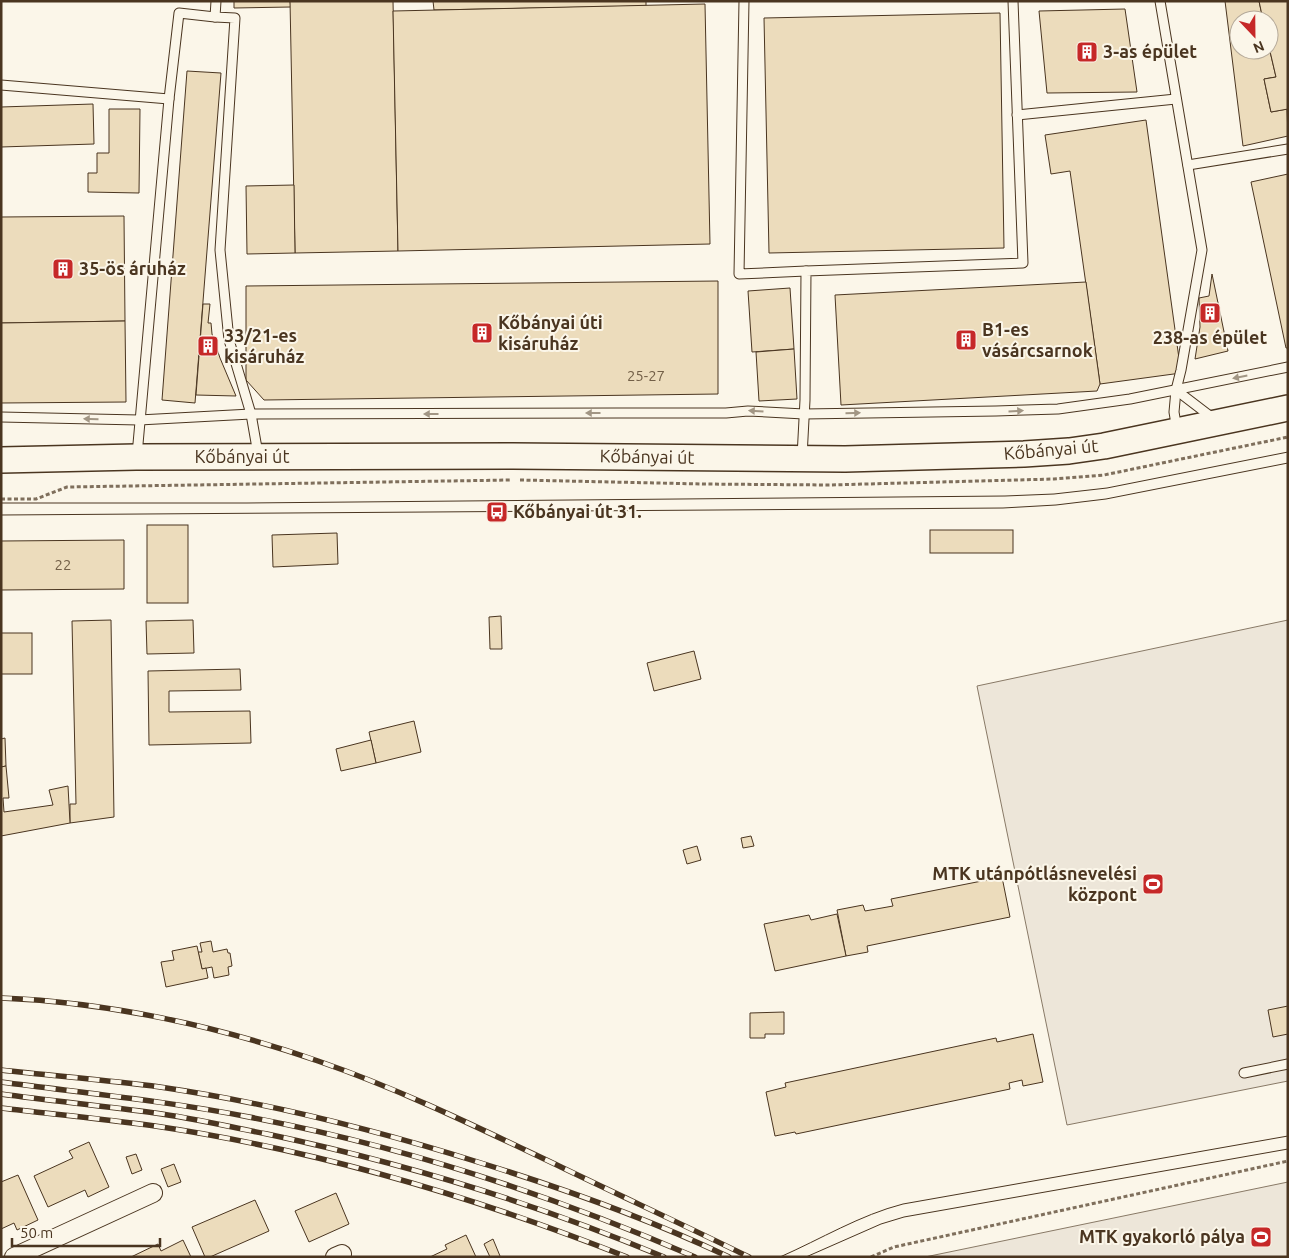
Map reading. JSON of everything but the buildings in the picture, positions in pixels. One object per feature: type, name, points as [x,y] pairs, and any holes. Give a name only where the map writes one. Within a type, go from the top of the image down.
[{"type":"main road","name":"Kőbányai út","points":[[1,460],[136,457],[513,456],[845,460],[1033,454],[1104,446],[1288,408]]},
{"type":"street","points":[[14,1257],[153,1193]]},
{"type":"lane","points":[[214,17],[216,1]]},
{"type":"lane","points":[[744,1],[739,274],[1023,262],[1013,1]]},
{"type":"lane","points":[[1160,1],[1202,250],[1176,390],[1174,412],[1177,432]]},
{"type":"lane","points":[[136,457],[169,99],[179,13],[235,18],[220,250],[229,340],[251,414],[259,457]]},
{"type":"lane","points":[[1,85],[169,99]]},
{"type":"lane","points":[[1017,115],[1176,99]]},
{"type":"lane","points":[[1188,165],[1288,149]]},
{"type":"lane","points":[[802,458],[806,271]]},
{"type":"lane","points":[[1,417],[139,420],[251,414],[726,413],[748,411],[804,414],[996,412],[1058,409],[1130,399],[1288,367]]},
{"type":"lane","points":[[1176,390],[1218,423]]},
{"type":"lane","points":[[1244,1073],[1288,1064]]},
{"type":"path","points":[[1,499],[36,499],[68,487]]},
{"type":"path","points":[[871,1257],[894,1246],[1288,1162]]},
{"type":"shaded area","name":"MTK utánpótlásnevelési központ","points":[[1288,620],[1288,1081],[1067,1125],[977,686]]},
{"type":"shaded area","points":[[1288,1182],[1288,1257],[925,1257]]},
{"type":"tram line","points":[[1,503],[247,503],[1005,496],[1054,494],[1107,488],[1288,452]]},
{"type":"tram line","points":[[1,515],[1003,508],[1056,505],[1106,499],[1288,463]]},
{"type":"tram line","points":[[780,1257],[871,1214],[903,1204],[1288,1136]]},
{"type":"tram line","points":[[806,1257],[881,1224],[904,1217],[1288,1149]]},
{"type":"railway","points":[[1,998],[41,1000],[122,1010],[241,1037],[318,1061],[380,1084],[501,1138],[749,1257]]},
{"type":"railway","points":[[1,1070],[160,1087],[201,1094],[282,1109],[402,1139],[575,1194],[638,1217],[729,1257]]},
{"type":"railway","points":[[1,1082],[218,1111],[363,1142],[531,1193],[641,1234],[695,1257]]},
{"type":"railway","points":[[1,1094],[169,1115],[318,1145],[419,1171],[518,1202],[616,1237],[664,1257]]},
{"type":"railway","points":[[1,1108],[155,1126],[216,1136],[335,1162],[454,1196],[570,1235],[627,1257]]},
{"type":"place","name":"3-as épület","points":[[1087,52]]},
{"type":"place","name":"35-ös áruház","points":[[63,269]]},
{"type":"place","name":"238-as épület","points":[[1210,313]]},
{"type":"place","name":"Kőbányai úti kisáruház","points":[[482,333]]},
{"type":"place","name":"B1-es vásárcsarnok","points":[[966,340]]},
{"type":"place","name":"33/21-es kisáruház","points":[[208,346]]},
{"type":"place","name":"Kőbányai út 31.","points":[[497,512]]},
{"type":"place","name":"MTK utánpótlásnevelési központ","points":[[1153,884]]},
{"type":"place","name":"MTK gyakorló pálya","points":[[1261,1237]]}]
